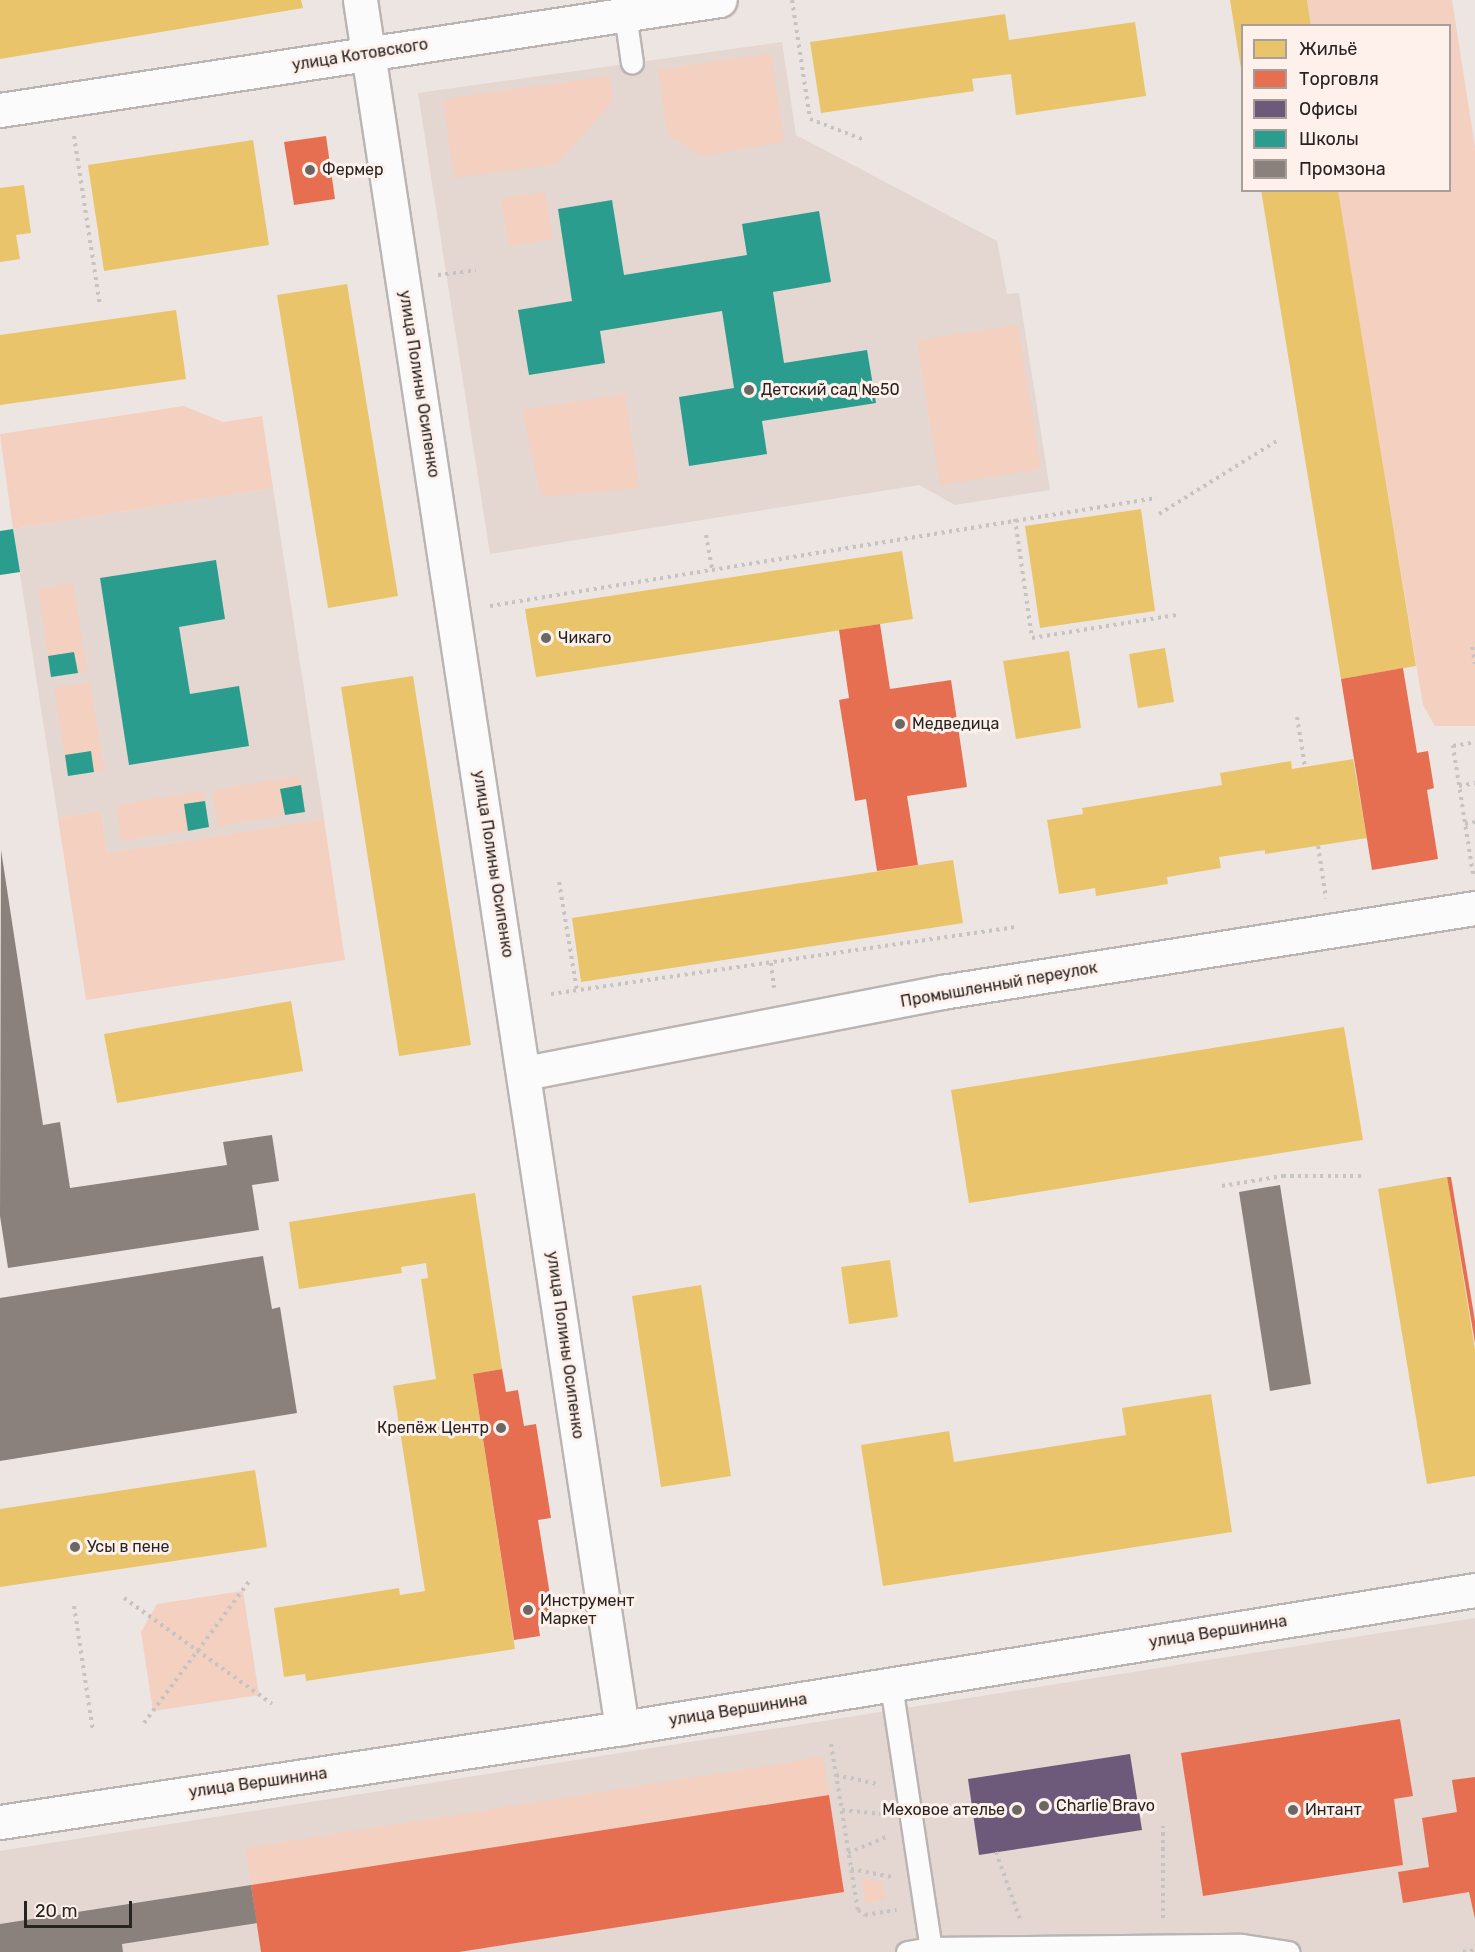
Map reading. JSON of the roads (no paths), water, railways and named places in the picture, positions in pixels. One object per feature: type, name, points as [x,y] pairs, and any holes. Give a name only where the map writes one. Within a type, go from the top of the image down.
[{"type":"street","name":"улица Полины Осипенко","points":[[360,0],[525,1073],[622,1728]]},
{"type":"street","name":"улица Котовского","points":[[0,110],[720,0]]},
{"type":"street","name":"Промышленный переулок","points":[[525,1073],[942,992],[1331,931],[1474,892]]},
{"type":"street","name":"улица Вершинина","points":[[0,1822],[622,1728],[1475,1590]]},
{"type":"lane","points":[[625,14],[632,63]]},
{"type":"lane","points":[[891,1685],[931,1948]]},
{"type":"lane","points":[[907,1952],[931,1948],[1241,1945],[1288,1952]]},
{"type":"place","name":"Фермер","points":[[310,170]]},
{"type":"place","name":"Детский сад №50","points":[[749,390]]},
{"type":"place","name":"Чикаго","points":[[546,638]]},
{"type":"place","name":"Медведица","points":[[900,724]]},
{"type":"place","name":"Крепёж Центр","points":[[501,1428]]},
{"type":"place","name":"Усы в пене","points":[[75,1547]]},
{"type":"place","name":"Инструмент Маркет","points":[[528,1610]]},
{"type":"place","name":"Charlie Bravo","points":[[1044,1806]]},
{"type":"place","name":"Меховое ателье","points":[[1017,1810]]},
{"type":"place","name":"Интант","points":[[1293,1810]]}]
